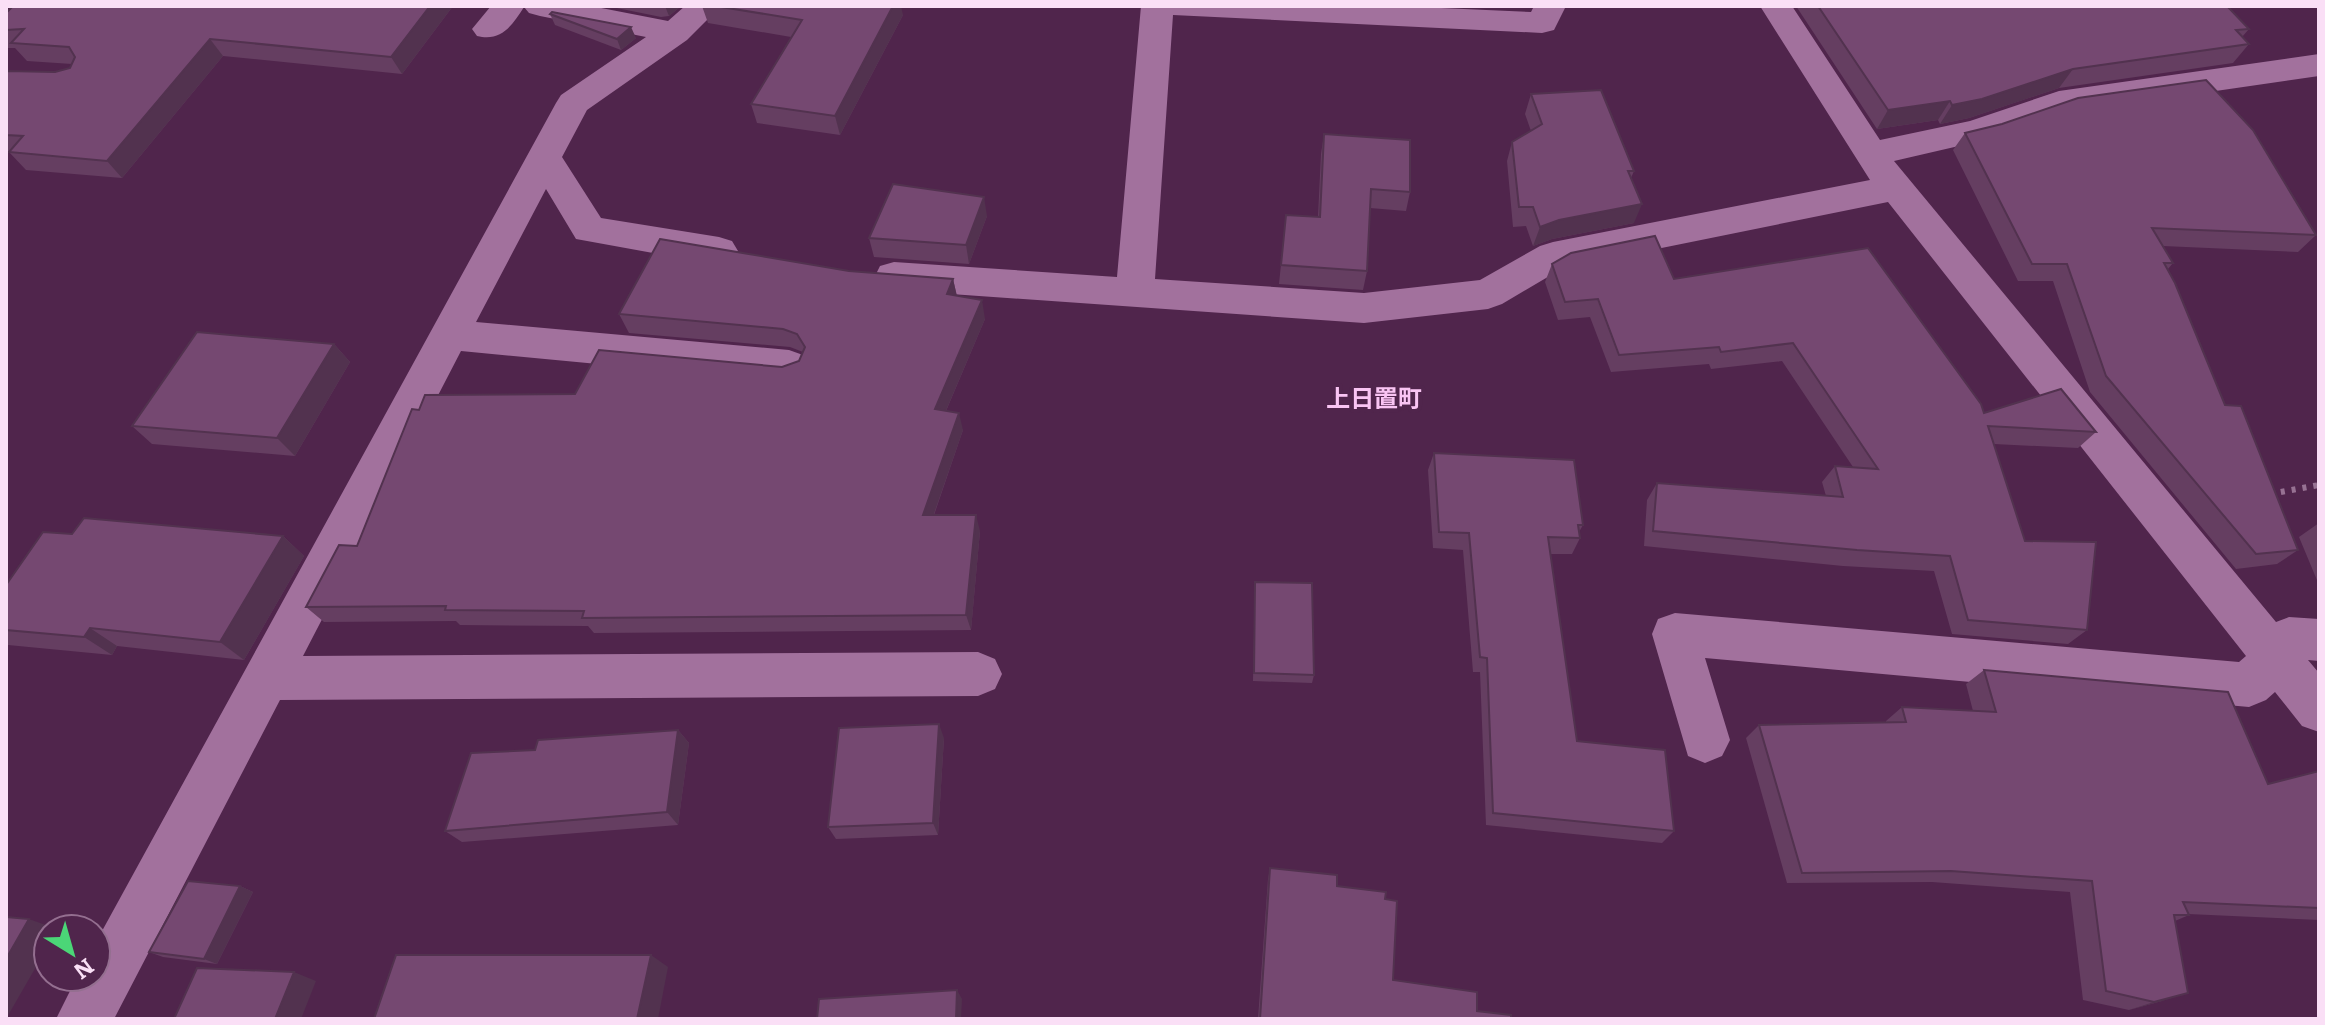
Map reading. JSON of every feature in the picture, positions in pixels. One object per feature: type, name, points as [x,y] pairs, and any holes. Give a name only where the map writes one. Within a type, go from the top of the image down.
[{"type":"street","points":[[540,6],[690,20]]},
{"type":"street","points":[[1135,294],[1157,6]]},
{"type":"street","points":[[1177,6],[1542,23],[1550,6]]},
{"type":"street","points":[[1776,6],[1896,188],[2319,710]]},
{"type":"street","points":[[84,1019],[573,103],[690,20]]},
{"type":"street","points":[[1872,154],[1977,131],[2059,102],[2319,65]]},
{"type":"street","points":[[544,157],[589,229],[761,258]]},
{"type":"street","points":[[855,273],[1364,308],[1488,294],[1553,256],[1896,188]]},
{"type":"street","points":[[449,335],[789,366]]},
{"type":"street","points":[[1705,740],[1675,634],[2249,685],[2276,658],[2289,638],[2319,640]]},
{"type":"street","points":[[266,678],[978,674]]},
{"type":"path","points":[[2263,495],[2319,485]]},
{"type":"building","points":[[13,6],[430,6],[391,57],[210,39],[107,161],[9,152],[23,136],[6,135],[6,71],[55,72],[70,68],[75,57],[69,47],[11,43],[24,29],[6,30],[6,13]]},
{"type":"building","points":[[715,6],[893,6],[835,116],[751,104],[802,20]]},
{"type":"building","points":[[1818,6],[2227,6],[2249,29],[2236,30],[2249,44],[2073,69],[1982,99],[1952,105],[1950,101],[1888,110]]},
{"type":"building","points":[[550,14],[631,27],[617,39]]},
{"type":"building","points":[[2206,80],[2253,130],[2316,235],[2152,228],[2173,263],[2164,263],[2225,405],[2241,406],[2298,550],[2256,554],[2106,376],[2067,264],[2032,264],[1965,133],[2078,98]]},
{"type":"building","points":[[1601,90],[1634,171],[1628,171],[1642,204],[1559,220],[1540,227],[1533,207],[1519,207],[1512,142],[1542,124],[1531,94]]},
{"type":"building","points":[[1324,134],[1410,140],[1410,192],[1371,189],[1367,271],[1281,265],[1286,215],[1320,217]]},
{"type":"building","points":[[893,184],[984,197],[966,245],[869,238]]},
{"type":"building","points":[[1655,236],[1674,279],[1868,248],[1981,404],[1984,413],[2061,389],[2096,432],[1988,426],[2025,541],[2096,542],[2087,630],[1968,620],[1950,556],[1653,531],[1657,483],[1843,497],[1835,466],[1878,469],[1793,343],[1721,352],[1719,347],[1619,355],[1598,299],[1565,302],[1552,264],[1571,253]]},
{"type":"building","points":[[660,239],[849,271],[953,279],[947,294],[982,300],[935,409],[959,413],[923,515],[976,515],[966,615],[582,618],[584,611],[445,610],[446,606],[306,607],[339,545],[357,546],[412,409],[419,410],[425,395],[575,394],[599,350],[782,367],[799,361],[805,347],[797,334],[783,329],[619,314]]},
{"type":"building","points":[[197,332],[334,344],[277,438],[132,426]]},
{"type":"building","points":[[1434,453],[1574,460],[1583,525],[1578,525],[1580,538],[1548,537],[1577,741],[1665,750],[1674,831],[1493,813],[1487,658],[1480,657],[1469,533],[1439,532]]},
{"type":"building","points":[[84,518],[283,536],[220,642],[90,628],[84,637],[6,630],[6,585],[43,532],[72,534]]},
{"type":"building","points":[[1255,582],[1312,583],[1314,675],[1254,673]]},
{"type":"building","points":[[1984,670],[2228,692],[2268,784],[2319,771],[2319,908],[2183,902],[2189,915],[2174,915],[2188,993],[2154,1002],[2106,991],[2092,881],[1951,871],[1802,873],[1759,725],[1906,722],[1902,707],[1996,712]]},
{"type":"building","points":[[939,724],[933,823],[828,827],[839,728]]},
{"type":"building","points":[[678,730],[667,812],[445,831],[471,753],[535,750],[538,740]]},
{"type":"building","points":[[1270,868],[1337,875],[1337,886],[1386,892],[1385,899],[1397,901],[1393,980],[1477,992],[1477,1011],[1511,1015],[1511,1019],[1260,1019]]},
{"type":"building","points":[[188,881],[240,886],[204,959],[149,952]]},
{"type":"building","points":[[6,917],[29,919],[6,959]]},
{"type":"building","points":[[396,955],[651,955],[637,1019],[374,1019]]},
{"type":"building","points":[[197,968],[294,972],[275,1019],[174,1019]]},
{"type":"building","points":[[957,990],[956,1019],[817,1019],[819,999]]},
{"type":"district","name":"上日置町","points":[[1374,396]]}]
